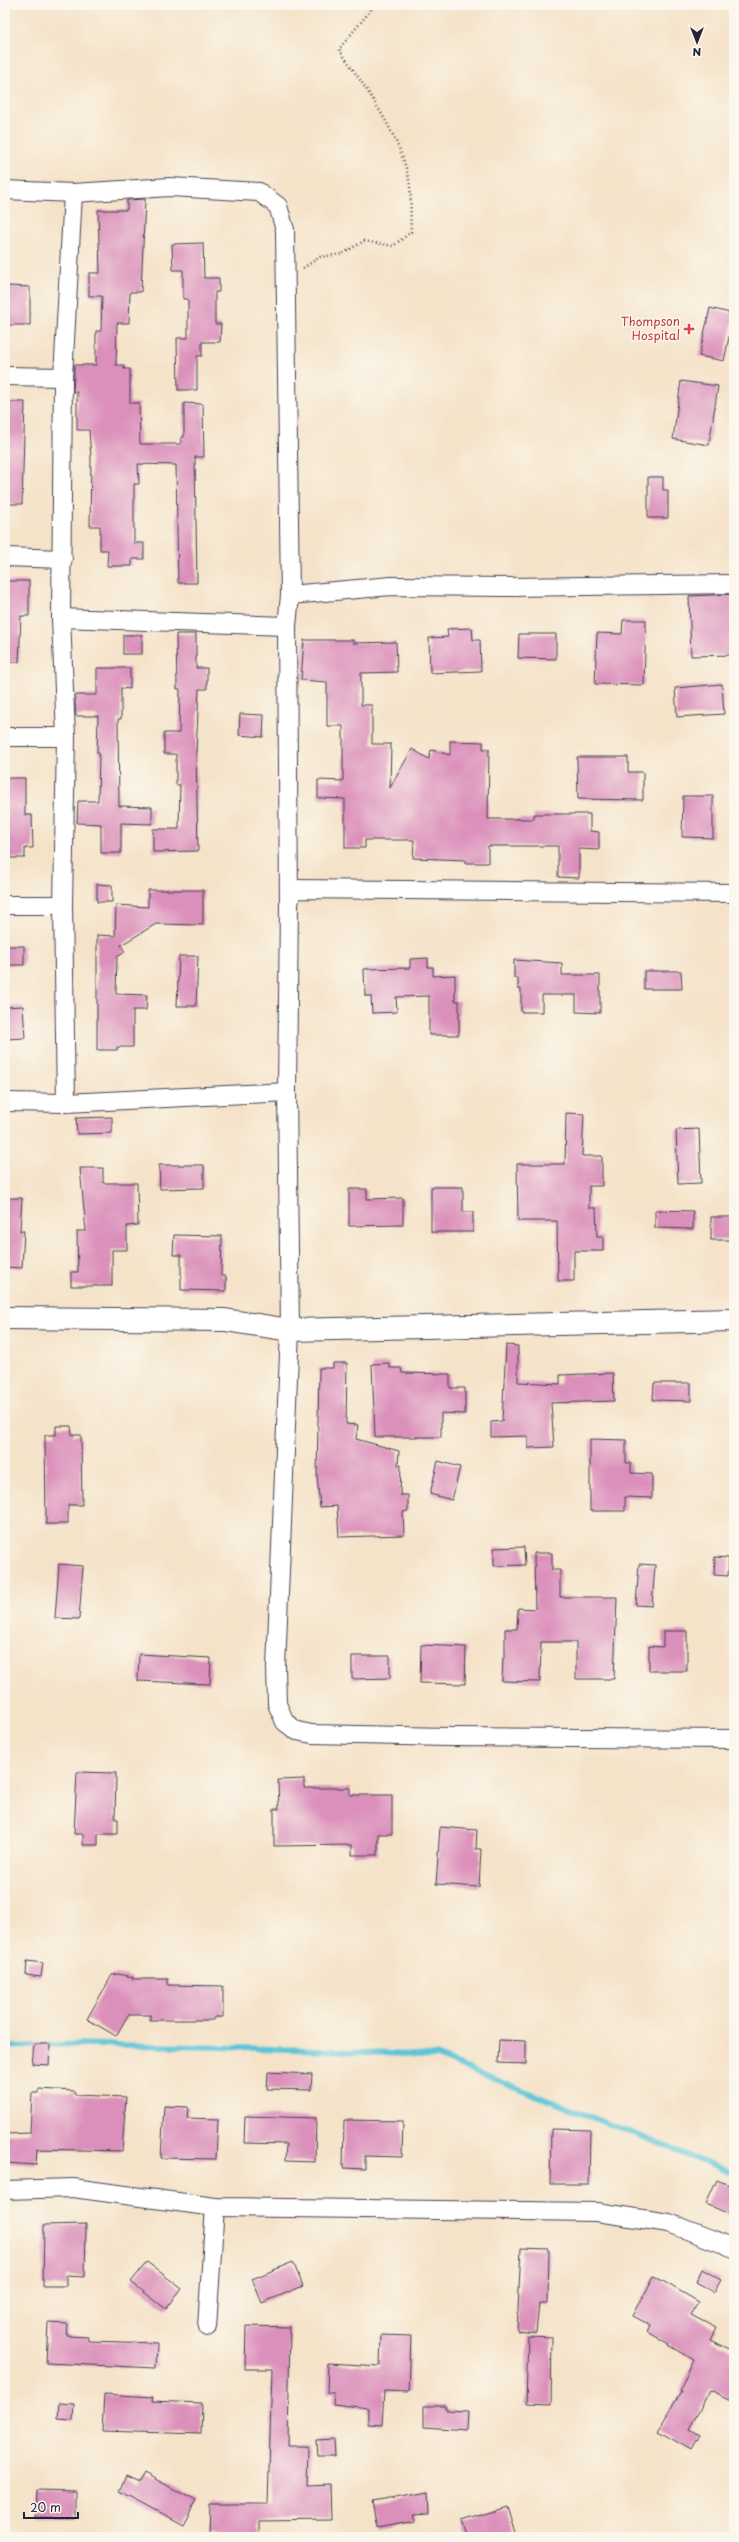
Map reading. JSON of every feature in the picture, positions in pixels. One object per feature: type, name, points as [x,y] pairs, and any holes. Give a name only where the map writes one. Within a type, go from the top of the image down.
[{"type":"street","points":[[5,190],[73,193],[170,187],[259,192],[278,206],[286,230],[290,595],[287,626],[289,906],[287,1092],[290,1330],[276,1667],[277,1704],[285,1722],[297,1731],[369,1736],[734,1739]]},
{"type":"street","points":[[66,1103],[63,906],[66,737],[61,618],[63,559],[63,377],[73,193]]},
{"type":"street","points":[[5,376],[63,377]]},
{"type":"street","points":[[5,557],[63,559]]},
{"type":"street","points":[[290,595],[391,586],[734,584]]},
{"type":"street","points":[[61,618],[287,626]]},
{"type":"street","points":[[5,737],[66,737]]},
{"type":"street","points":[[289,906],[292,889],[734,893]]},
{"type":"street","points":[[5,905],[63,906]]},
{"type":"street","points":[[5,1102],[66,1103],[287,1092]]},
{"type":"street","points":[[5,1318],[225,1320],[290,1330],[734,1320]]},
{"type":"street","points":[[5,2190],[73,2188],[215,2207],[597,2212],[669,2222],[734,2248]]},
{"type":"street","points":[[207,2327],[215,2207]]},
{"type":"path","points":[[286,278],[320,257],[342,254],[364,241],[393,246],[411,232],[409,180],[399,151],[379,110],[338,49],[375,5]]},
{"type":"building","points":[[145,199],[141,292],[130,292],[129,323],[117,323],[116,365],[124,365],[124,369],[130,369],[130,403],[139,403],[140,444],[181,444],[181,437],[184,437],[184,403],[203,404],[204,457],[195,457],[197,583],[178,583],[176,465],[138,464],[139,484],[134,484],[134,543],[144,543],[144,559],[132,559],[132,566],[107,566],[108,550],[100,550],[100,526],[90,526],[91,458],[89,430],[77,430],[77,392],[73,392],[74,365],[96,365],[96,331],[101,331],[102,296],[89,296],[89,273],[100,273],[98,210],[127,210],[127,200]]},
{"type":"building","points":[[203,243],[204,278],[219,278],[219,292],[215,292],[215,324],[221,324],[220,342],[202,342],[202,356],[197,356],[197,390],[178,390],[177,338],[188,338],[188,299],[183,299],[183,270],[173,270],[172,244]]},
{"type":"building","points":[[8,286],[30,287],[30,325],[7,325]]},
{"type":"building","points":[[710,308],[734,314],[724,361],[699,356]]},
{"type":"building","points":[[681,381],[718,386],[709,445],[673,439]]},
{"type":"building","points":[[5,402],[25,402],[22,504],[5,504]]},
{"type":"building","points":[[648,477],[663,477],[663,490],[668,490],[668,518],[648,518]]},
{"type":"building","points":[[5,581],[29,581],[29,616],[21,616],[19,662],[5,662]]},
{"type":"building","points":[[734,594],[734,655],[691,656],[689,596]]},
{"type":"building","points":[[623,620],[646,620],[644,685],[595,684],[597,633],[622,634]]},
{"type":"building","points":[[472,628],[473,640],[480,640],[481,671],[430,673],[429,638],[448,637],[447,629]]},
{"type":"building","points":[[176,634],[196,634],[196,668],[207,668],[207,689],[199,689],[196,754],[198,851],[153,852],[153,829],[179,829],[180,785],[176,785],[176,754],[164,754],[164,733],[179,733],[180,689],[177,689]]},
{"type":"building","points":[[519,634],[556,634],[556,659],[518,658]]},
{"type":"building","points":[[123,635],[142,635],[142,654],[123,654]]},
{"type":"building","points":[[304,640],[353,640],[353,643],[396,642],[397,672],[361,673],[361,705],[372,705],[372,744],[391,744],[390,788],[412,749],[429,759],[431,750],[450,755],[450,741],[483,742],[483,749],[489,749],[488,819],[534,819],[534,814],[590,814],[590,831],[599,832],[599,850],[579,849],[579,878],[558,877],[558,846],[488,846],[488,863],[465,863],[465,860],[413,858],[414,840],[365,840],[365,848],[345,848],[345,799],[318,798],[318,780],[343,781],[343,726],[327,726],[327,682],[301,680]]},
{"type":"building","points":[[97,668],[130,668],[130,689],[121,688],[121,719],[118,719],[119,806],[152,807],[152,824],[121,823],[121,853],[101,853],[101,824],[77,823],[78,801],[98,801],[99,753],[97,753],[98,716],[76,716],[75,695],[97,695]]},
{"type":"building","points":[[722,684],[724,714],[677,717],[675,688]]},
{"type":"building","points":[[240,714],[264,715],[263,737],[239,735]]},
{"type":"building","points":[[577,757],[628,757],[628,772],[643,772],[643,800],[578,799]]},
{"type":"building","points":[[5,778],[25,778],[25,815],[32,815],[33,848],[25,848],[25,858],[5,858]]},
{"type":"building","points":[[683,796],[713,796],[713,838],[682,837]]},
{"type":"building","points":[[97,884],[112,885],[112,902],[97,902]]},
{"type":"building","points":[[148,890],[203,890],[203,925],[156,924],[121,945],[125,952],[117,957],[116,994],[147,995],[146,1010],[133,1010],[133,1047],[117,1047],[117,1050],[97,1050],[97,935],[115,936],[116,905],[148,907]]},
{"type":"building","points":[[5,946],[24,946],[24,965],[5,965]]},
{"type":"building","points":[[179,956],[198,956],[196,1006],[177,1006]]},
{"type":"building","points":[[428,958],[428,967],[433,967],[433,976],[455,975],[455,1001],[459,1001],[459,1035],[429,1035],[429,996],[396,997],[397,1012],[372,1013],[371,996],[365,996],[364,969],[410,968],[410,959]]},
{"type":"building","points":[[514,960],[562,963],[562,975],[600,975],[600,1013],[576,1012],[576,995],[542,995],[542,1012],[521,1012],[521,989],[518,989],[518,978],[514,978]]},
{"type":"building","points":[[644,971],[681,971],[682,989],[644,989]]},
{"type":"building","points":[[23,1006],[25,1038],[6,1039],[5,1007]]},
{"type":"building","points":[[566,1113],[584,1114],[582,1156],[602,1156],[602,1186],[589,1186],[589,1208],[596,1208],[597,1237],[603,1237],[603,1251],[574,1251],[574,1281],[558,1281],[557,1221],[518,1221],[517,1164],[565,1164]]},
{"type":"building","points":[[112,1117],[112,1133],[77,1134],[76,1118]]},
{"type":"building","points":[[699,1129],[701,1183],[678,1184],[676,1130]]},
{"type":"building","points":[[159,1165],[204,1165],[204,1188],[160,1189]]},
{"type":"building","points":[[80,1168],[103,1168],[103,1183],[137,1183],[138,1225],[127,1226],[127,1250],[112,1250],[112,1286],[71,1286],[71,1272],[78,1272],[77,1231],[86,1231]]},
{"type":"building","points":[[431,1187],[463,1187],[463,1212],[473,1212],[473,1232],[431,1232]]},
{"type":"building","points":[[349,1189],[367,1189],[367,1199],[403,1198],[403,1225],[349,1226]]},
{"type":"building","points":[[5,1198],[22,1198],[20,1231],[24,1231],[22,1268],[5,1267]]},
{"type":"building","points":[[655,1210],[693,1211],[693,1229],[655,1228]]},
{"type":"building","points":[[711,1217],[734,1217],[734,1240],[711,1240]]},
{"type":"building","points":[[174,1235],[222,1236],[221,1276],[226,1276],[226,1291],[181,1290],[181,1255],[173,1255]]},
{"type":"building","points":[[506,1345],[518,1346],[518,1382],[560,1384],[560,1375],[613,1373],[614,1401],[551,1403],[554,1447],[528,1448],[528,1436],[491,1437],[491,1422],[502,1421]]},
{"type":"building","points":[[333,1363],[347,1363],[346,1424],[358,1425],[356,1439],[399,1451],[398,1465],[401,1465],[400,1495],[408,1495],[408,1511],[403,1512],[404,1535],[339,1537],[337,1506],[320,1507],[317,1476],[319,1368],[333,1368]]},
{"type":"building","points":[[389,1363],[390,1368],[401,1368],[402,1373],[450,1374],[450,1388],[465,1388],[465,1414],[441,1413],[441,1437],[375,1437],[372,1364]]},
{"type":"building","points":[[654,1383],[691,1383],[691,1401],[653,1400]]},
{"type":"building","points":[[56,1426],[71,1426],[72,1435],[81,1435],[82,1505],[68,1505],[68,1524],[46,1524],[45,1435],[56,1435]]},
{"type":"building","points":[[590,1439],[626,1440],[626,1463],[631,1463],[631,1473],[652,1474],[652,1498],[625,1497],[625,1511],[590,1511]]},
{"type":"building","points":[[438,1461],[460,1467],[452,1500],[430,1494]]},
{"type":"building","points":[[524,1547],[525,1565],[494,1566],[494,1548]]},
{"type":"building","points":[[534,1553],[552,1553],[552,1570],[560,1570],[560,1597],[617,1597],[614,1679],[576,1679],[576,1642],[541,1642],[540,1682],[502,1681],[503,1658],[505,1658],[505,1629],[517,1629],[518,1608],[535,1609]]},
{"type":"building","points":[[715,1557],[729,1558],[728,1576],[714,1575]]},
{"type":"building","points":[[59,1564],[83,1566],[79,1619],[55,1618]]},
{"type":"building","points":[[639,1564],[655,1565],[652,1606],[636,1605]]},
{"type":"building","points":[[663,1631],[687,1631],[687,1671],[649,1671],[649,1646],[663,1647]]},
{"type":"building","points":[[421,1645],[466,1647],[465,1684],[420,1683]]},
{"type":"building","points":[[139,1654],[211,1658],[210,1684],[138,1681]]},
{"type":"building","points":[[352,1656],[390,1656],[390,1678],[352,1679]]},
{"type":"building","points":[[77,1772],[116,1773],[115,1819],[118,1819],[118,1834],[98,1834],[98,1845],[83,1845],[83,1834],[74,1834]]},
{"type":"building","points":[[304,1779],[304,1788],[350,1788],[350,1795],[392,1795],[392,1834],[378,1834],[378,1855],[352,1855],[352,1845],[274,1846],[274,1809],[279,1809],[278,1780]]},
{"type":"building","points":[[440,1827],[477,1830],[476,1849],[481,1849],[479,1887],[436,1884]]},
{"type":"building","points":[[27,1961],[43,1963],[41,1977],[26,1975]]},
{"type":"building","points":[[118,1974],[133,1977],[132,1979],[168,1979],[168,1985],[223,1986],[223,2017],[214,2017],[214,2020],[150,2020],[150,2015],[128,2015],[116,2036],[87,2019],[112,1975]]},
{"type":"building","points":[[499,2040],[526,2041],[526,2064],[498,2063]]},
{"type":"building","points":[[34,2044],[50,2044],[49,2065],[32,2064]]},
{"type":"building","points":[[268,2072],[312,2074],[311,2090],[267,2089]]},
{"type":"building","points":[[39,2089],[75,2091],[75,2095],[126,2097],[122,2151],[37,2149],[36,2165],[5,2163],[5,2134],[30,2133],[32,2093],[39,2093]]},
{"type":"building","points":[[164,2106],[188,2107],[187,2118],[218,2119],[216,2159],[161,2158]]},
{"type":"building","points":[[245,2116],[316,2118],[315,2162],[285,2161],[286,2144],[244,2143]]},
{"type":"building","points":[[344,2120],[403,2121],[402,2157],[365,2156],[365,2169],[343,2168]]},
{"type":"building","points":[[551,2129],[590,2130],[589,2184],[550,2184]]},
{"type":"building","points":[[717,2180],[734,2187],[734,2216],[706,2204]]},
{"type":"building","points":[[86,2224],[85,2277],[66,2276],[66,2286],[43,2286],[44,2225]]},
{"type":"building","points":[[521,2248],[549,2249],[548,2304],[539,2304],[536,2333],[517,2331]]},
{"type":"building","points":[[147,2262],[182,2289],[166,2309],[131,2282]]},
{"type":"building","points":[[293,2262],[303,2286],[262,2303],[252,2279]]},
{"type":"building","points":[[702,2269],[721,2280],[714,2292],[696,2282]]},
{"type":"building","points":[[654,2276],[699,2302],[691,2315],[716,2328],[710,2340],[734,2351],[734,2401],[710,2390],[689,2430],[699,2436],[691,2450],[658,2431],[681,2392],[679,2392],[694,2360],[647,2332],[650,2325],[633,2316]]},
{"type":"building","points":[[48,2323],[68,2324],[67,2336],[88,2337],[88,2341],[157,2343],[156,2368],[46,2363]]},
{"type":"building","points":[[246,2326],[290,2327],[288,2446],[308,2446],[307,2485],[330,2484],[331,2520],[258,2521],[258,2537],[209,2536],[210,2504],[268,2504],[272,2369],[245,2369]]},
{"type":"building","points":[[381,2335],[411,2336],[409,2392],[384,2391],[382,2425],[368,2424],[368,2408],[333,2404],[334,2393],[327,2393],[328,2363],[380,2366]]},
{"type":"building","points":[[528,2336],[552,2337],[551,2405],[526,2404]]},
{"type":"building","points":[[104,2394],[153,2397],[152,2401],[202,2403],[201,2434],[102,2431]]},
{"type":"building","points":[[59,2403],[74,2404],[73,2420],[58,2419]]},
{"type":"building","points":[[424,2406],[446,2406],[446,2410],[468,2411],[467,2430],[424,2427]]},
{"type":"building","points":[[334,2439],[335,2456],[317,2456],[316,2440]]},
{"type":"building","points":[[144,2473],[196,2501],[183,2525],[119,2491],[126,2476],[139,2482]]},
{"type":"building","points":[[36,2490],[75,2491],[75,2518],[35,2517]]},
{"type":"building","points":[[429,2492],[430,2513],[413,2514],[415,2520],[377,2527],[372,2502]]},
{"type":"building","points":[[508,2507],[517,2537],[466,2537],[461,2521]]},
{"type":"waterway","points":[[5,2047],[81,2044],[323,2050],[436,2056],[734,2173]]},
{"type":"place","name":"Thompson Hospital","points":[[689,329]]}]
